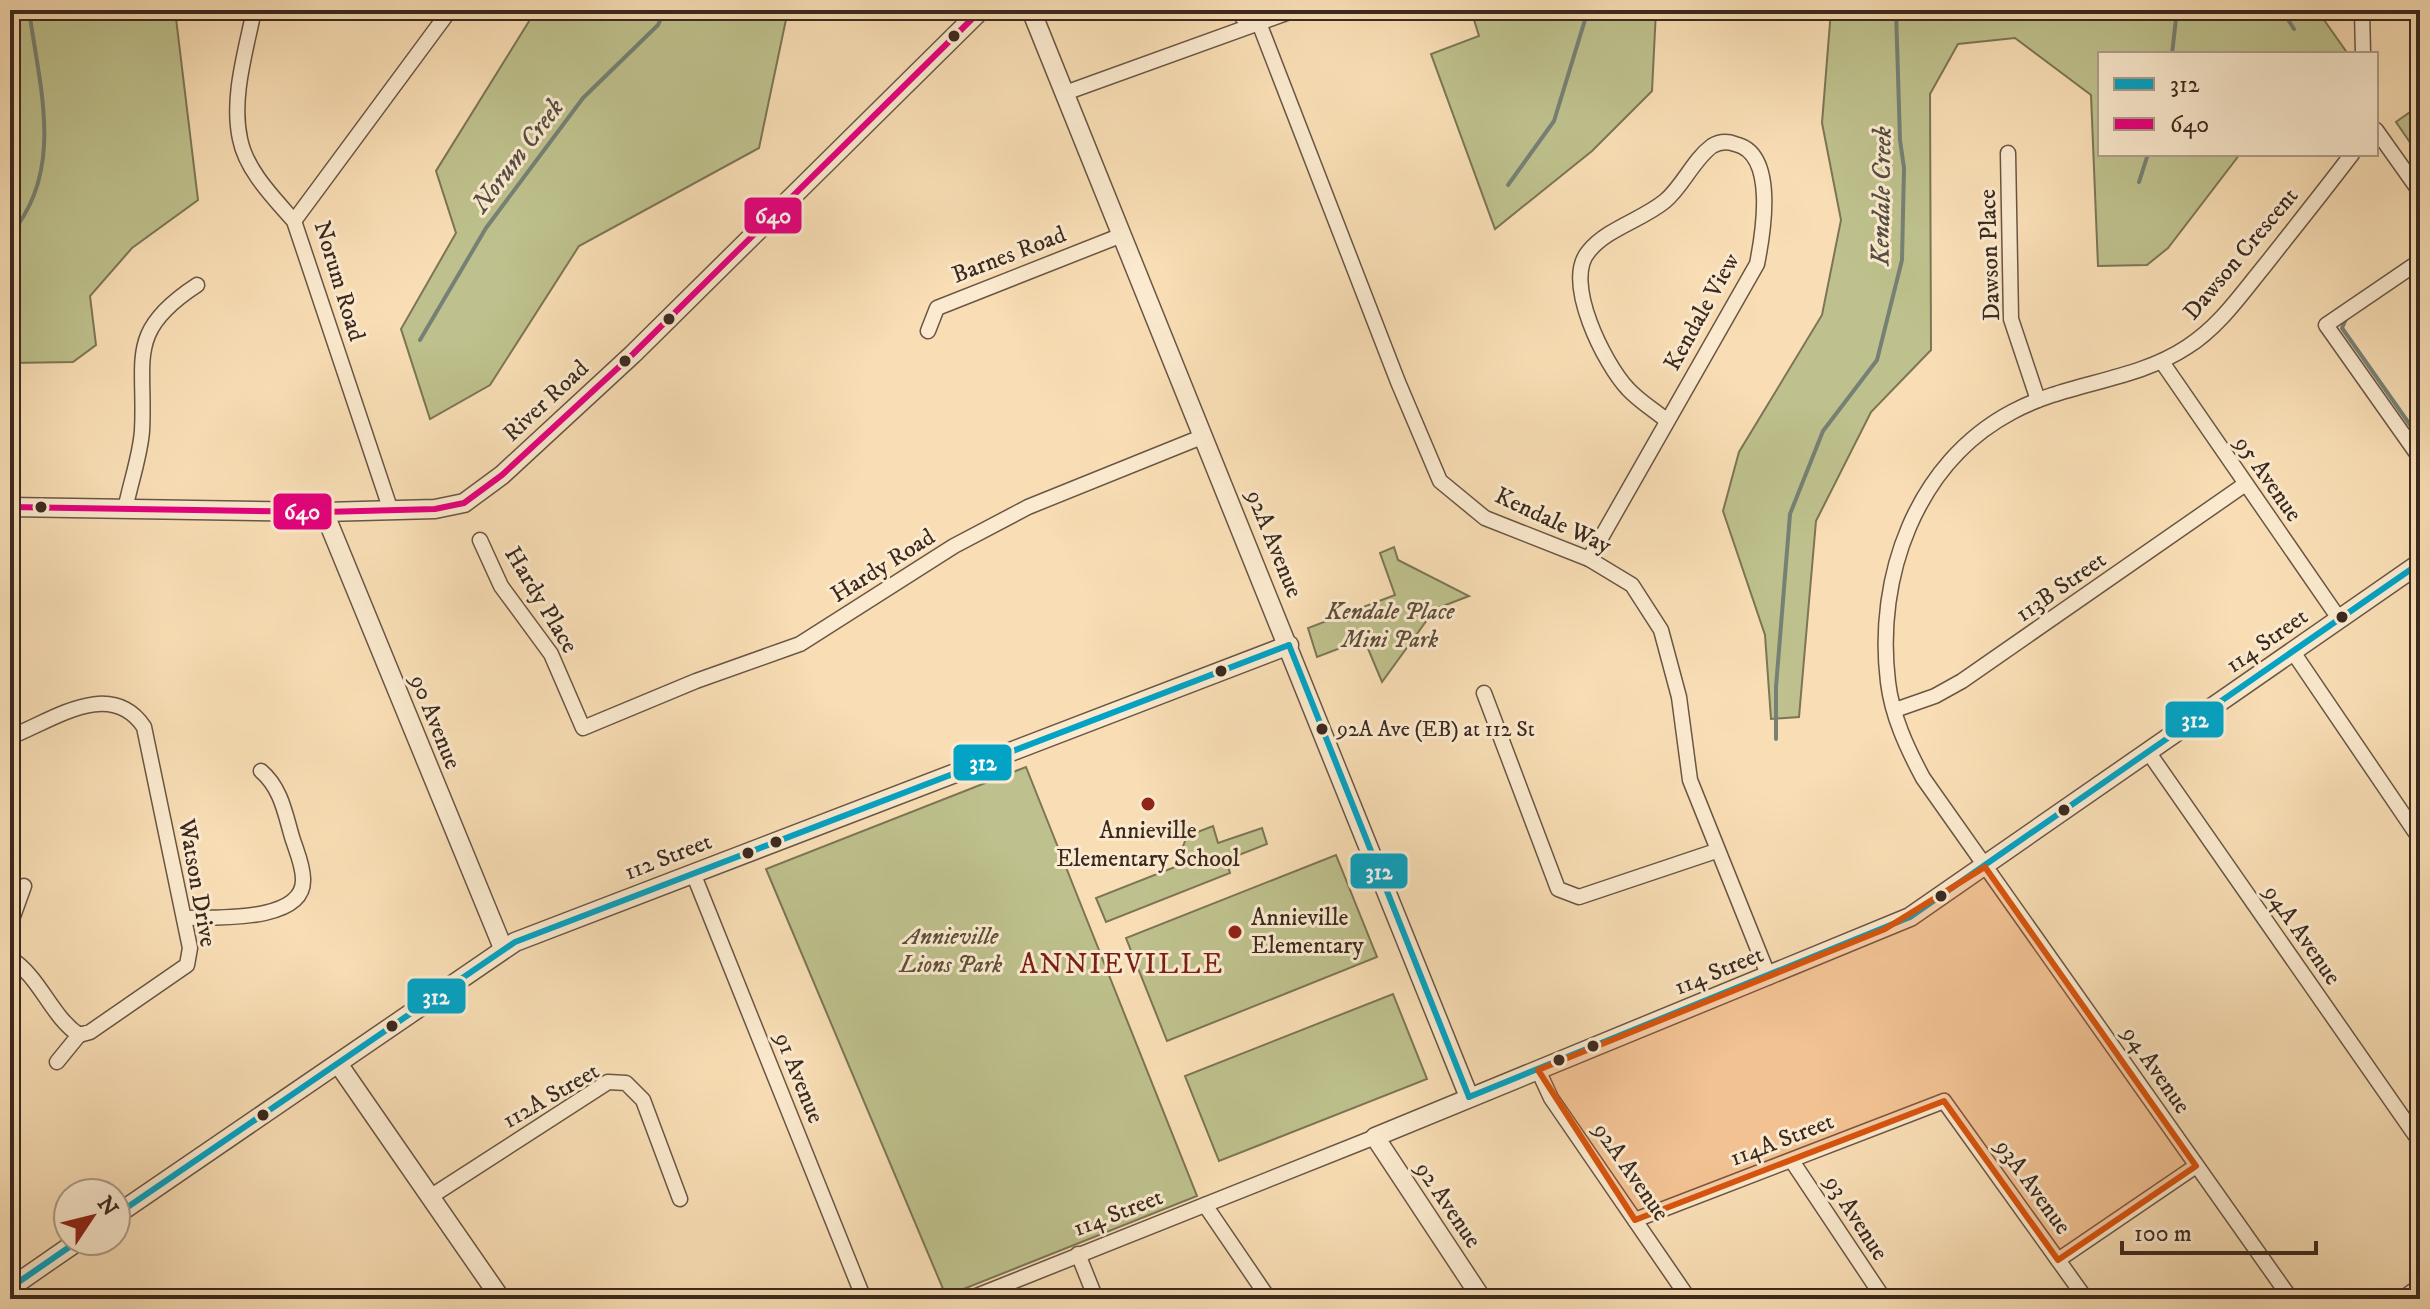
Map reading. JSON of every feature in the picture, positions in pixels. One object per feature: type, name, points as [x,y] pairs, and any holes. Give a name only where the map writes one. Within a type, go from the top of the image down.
[{"type":"street","points":[[254,10],[238,92],[240,140],[261,183],[294,221]]},
{"type":"street","name":"Norum Road","points":[[391,511],[294,221],[450,10]]},
{"type":"street","name":"River Road","points":[[10,507],[324,512],[391,511],[464,503],[493,482],[644,343],[981,10]]},
{"type":"street","name":"92A Avenue","points":[[1031,10],[1469,1097]]},
{"type":"street","points":[[1239,10],[1242,17],[1259,23]]},
{"type":"street","points":[[1065,93],[1295,10]]},
{"type":"street","points":[[2362,10],[2363,52]]},
{"type":"street","name":"Kendale Way","points":[[1259,23],[1398,382],[1440,481],[1485,518],[1589,559],[1632,585],[1661,630],[1679,697],[1690,780],[1769,977]]},
{"type":"street","points":[[2378,133],[2420,192]]},
{"type":"street","name":"Kendale View","points":[[1589,559],[1757,264],[1765,227],[1761,174],[1753,154],[1739,144],[1721,141],[1711,147],[1666,200],[1587,252],[1580,271],[1584,300],[1606,359],[1628,389],[1666,420]]},
{"type":"street","name":"Dawson Place","points":[[2008,153],[2011,319],[2038,400]]},
{"type":"street","name":"Dawson Crescent","points":[[1985,867],[1923,778],[1905,743],[1895,710],[1886,656],[1889,612],[1896,567],[1914,510],[1931,482],[1955,453],[1981,431],[2038,400],[2162,362],[2201,336],[2224,315],[2350,156]]},
{"type":"street","name":"Barnes Road","points":[[928,331],[937,308],[1122,235]]},
{"type":"street","points":[[2420,261],[2326,325],[2420,458]]},
{"type":"street","points":[[125,510],[142,433],[143,344],[177,298],[197,285]]},
{"type":"street","name":"95 Avenue","points":[[2162,362],[2340,620]]},
{"type":"street","name":"Hardy Road","points":[[583,728],[696,681],[800,644],[954,546],[1028,507],[1204,436]]},
{"type":"street","name":"113B Street","points":[[1895,710],[1935,696],[1962,681],[2244,485]]},
{"type":"street","name":"90 Avenue","points":[[324,512],[503,948]]},
{"type":"street","name":"Hardy Place","points":[[480,540],[501,586],[551,654],[583,728]]},
{"type":"street","name":"114 Street","points":[[969,1299],[1898,923],[1985,867],[2420,563]]},
{"type":"street","name":"112 Street","points":[[132,1204],[339,1065],[503,948],[1289,645]]},
{"type":"street","points":[[2293,652],[2420,839]]},
{"type":"street","points":[[1484,693],[1558,889],[1579,897],[1716,851]]},
{"type":"street","name":"Watson Drive","points":[[10,737],[92,704],[116,704],[136,716],[144,727],[185,918],[190,948],[187,965],[90,1032],[79,1035]]},
{"type":"street","name":"94A Avenue","points":[[2149,753],[2420,1142]]},
{"type":"street","points":[[185,918],[274,912],[296,899],[302,890],[301,865],[278,791],[261,771]]},
{"type":"street","name":"94 Avenue","points":[[1985,867],[2291,1299]]},
{"type":"street","name":"91 Avenue","points":[[693,873],[864,1299]]},
{"type":"street","points":[[10,925],[24,886]]},
{"type":"street","points":[[10,958],[38,982],[63,1022],[79,1035],[57,1062]]},
{"type":"street","points":[[339,1065],[501,1299]]},
{"type":"street","name":"92A Avenue","points":[[1538,1070],[1551,1098],[1689,1299]]},
{"type":"street","name":"112A Street","points":[[430,1197],[608,1082],[626,1083],[643,1100],[680,1199]]},
{"type":"street","name":"114A Street","points":[[1635,1220],[1944,1101]]},
{"type":"street","name":"93A Avenue","points":[[1944,1101],[2086,1299]]},
{"type":"street","name":"92 Avenue","points":[[1375,1137],[1482,1299]]},
{"type":"street","name":"93 Avenue","points":[[1792,1161],[1884,1299]]},
{"type":"street","points":[[2058,1260],[2196,1166]]},
{"type":"street","points":[[1205,1205],[1269,1299]]},
{"type":"street","points":[[1078,1254],[1096,1299]]},
{"type":"street","points":[[10,1288],[55,1257]]},
{"type":"street","points":[[2402,1299],[2420,1286]]},
{"type":"highlighted area","points":[[1985,867],[2196,1166],[2058,1260],[1944,1101],[1635,1220],[1538,1070],[1885,929]]},
{"type":"green space","points":[[10,10],[175,10],[198,200],[132,248],[90,296],[96,345],[73,362],[10,363]]},
{"type":"green space","points":[[536,10],[788,10],[759,148],[579,246],[490,385],[430,419],[401,329],[456,233],[436,171]]},
{"type":"green space","points":[[1471,10],[1656,10],[1652,91],[1592,151],[1495,229],[1431,54],[1479,36]]},
{"type":"green space","points":[[1831,10],[2317,10],[2347,52],[2098,52],[2098,156],[2238,156],[2168,248],[2147,265],[2098,266],[2091,95],[2015,38],[1958,44],[1930,94],[1931,350],[1871,412],[1816,521],[1799,717],[1771,719],[1765,635],[1723,511],[1739,452],[1822,315],[1841,220],[1822,123]]},
{"type":"green space","points":[[2420,105],[2420,157],[2396,122]]},
{"type":"green space","name":"Kendale Place Mini Park","points":[[1394,547],[1398,560],[1469,596],[1435,609],[1382,682],[1364,639],[1317,657],[1308,628],[1395,595],[1380,553]]},
{"type":"green space","name":"Annieville Lions Park","points":[[1026,767],[1197,1196],[946,1296],[766,869]]},
{"type":"green space","points":[[1213,826],[1218,843],[1262,828],[1267,844],[1226,860],[1230,873],[1106,922],[1096,898],[1175,867],[1187,836]]},
{"type":"green space","points":[[1336,855],[1377,957],[1167,1041],[1126,938]]},
{"type":"green space","points":[[1393,994],[1427,1079],[1219,1161],[1185,1076]]},
{"type":"waterway","points":[[10,235],[27,210],[38,183],[43,155],[42,97],[29,10]]},
{"type":"waterway","name":"Norum Creek","points":[[420,340],[486,228],[583,98],[658,25],[665,10]]},
{"type":"waterway","points":[[1508,185],[1554,121],[1588,10]]},
{"type":"waterway","name":"Kendale Creek","points":[[1776,739],[1776,687],[1790,514],[1823,431],[1877,360],[1902,260],[1904,168],[1900,140],[1896,10]]},
{"type":"waterway","points":[[2172,52],[2177,10]]},
{"type":"waterway","points":[[2282,10],[2294,29]]},
{"type":"waterway","points":[[2139,182],[2147,156]]},
{"type":"waterway","points":[[2346,319],[2342,328],[2420,439]]},
{"type":"transit line","name":"640","points":[[10,507],[324,512],[435,509],[464,503],[502,475],[633,354],[981,10]]},
{"type":"transit line","name":"312","points":[[1469,1097],[1910,917],[2420,563]]},
{"type":"transit line","name":"312","points":[[1289,645],[1469,1097]]},
{"type":"transit line","name":"312","points":[[132,1204],[515,942],[1289,645]]},
{"type":"transit line","name":"312","points":[[10,1288],[55,1257]]},
{"type":"place","name":"92A Ave (EB) at 112 St","points":[[1322,729]]},
{"type":"place","name":"Annieville Elementary School","points":[[1148,804]]},
{"type":"place","name":"Annieville Elementary","points":[[1235,932]]},
{"type":"district","name":"ANNIEVILLE","points":[[1122,964]]}]
